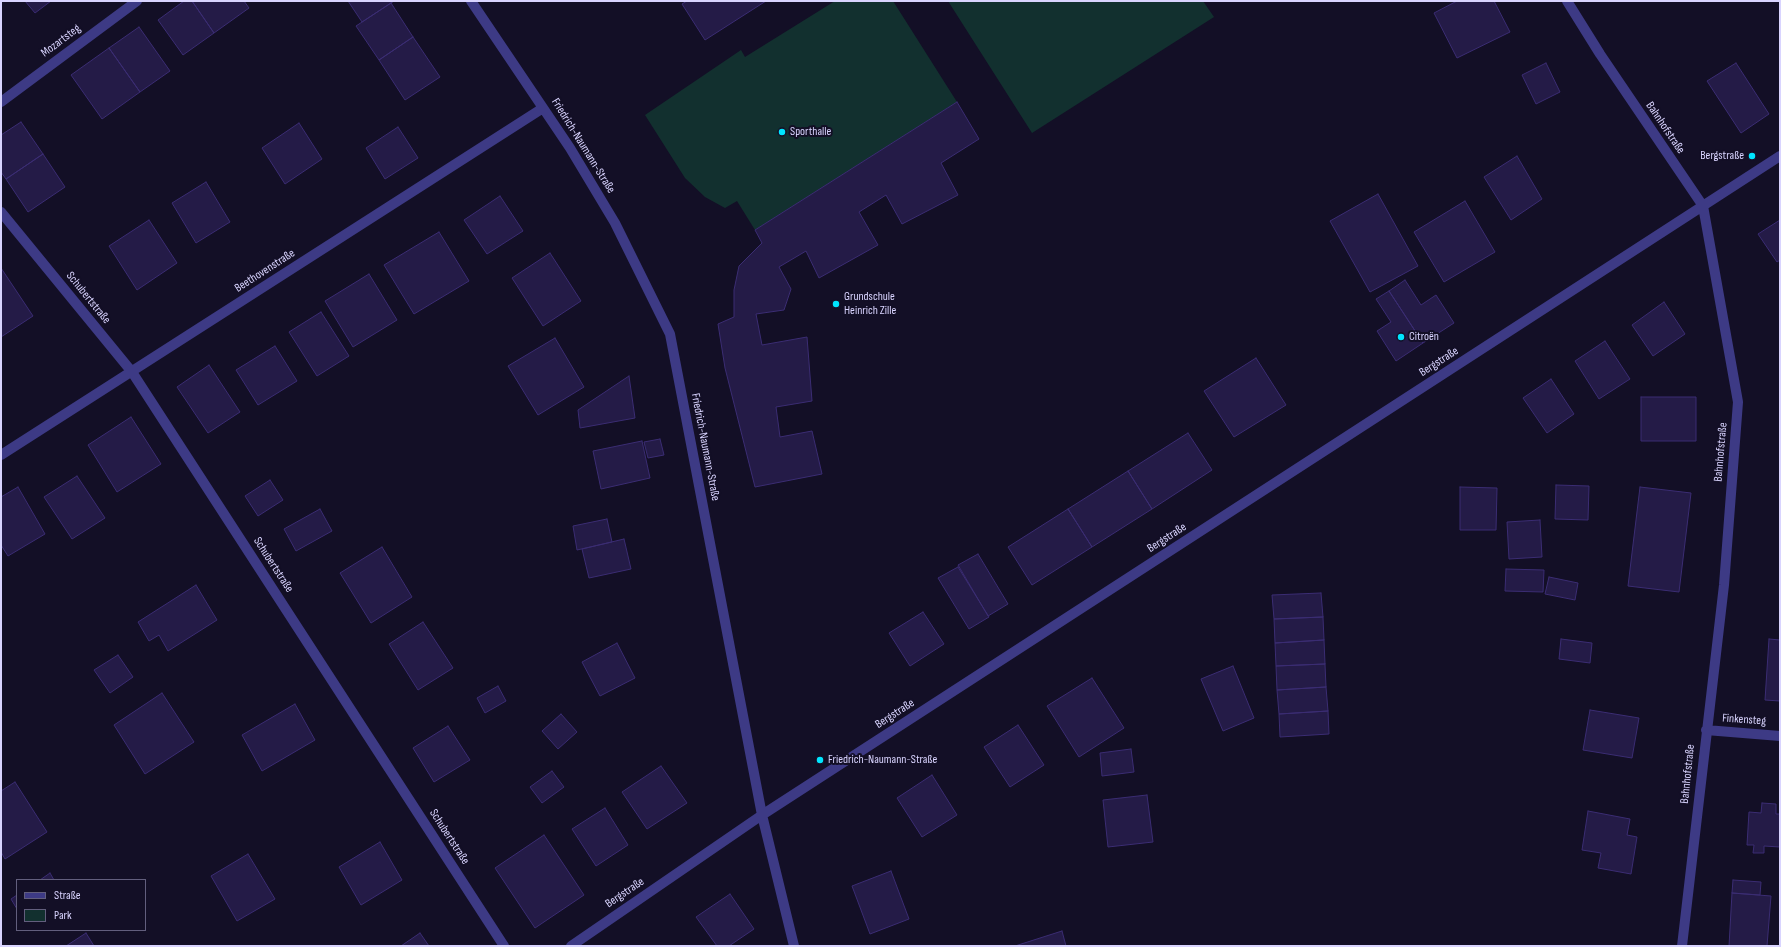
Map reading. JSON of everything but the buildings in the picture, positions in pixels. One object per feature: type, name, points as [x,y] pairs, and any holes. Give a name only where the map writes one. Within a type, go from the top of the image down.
[{"type":"street","name":"Mozartsteg","points":[[1,102],[137,1]]},
{"type":"street","name":"Friedrich-Naumann-Straße","points":[[471,1],[570,148],[615,223],[670,334],[762,815],[794,946]]},
{"type":"street","name":"Bahnhofstraße","points":[[1567,1],[1600,54],[1703,206],[1738,402],[1724,585],[1682,946]]},
{"type":"street","name":"Beethovenstraße","points":[[1,455],[543,108]]},
{"type":"street","name":"Bergstraße","points":[[571,946],[762,815],[1780,156]]},
{"type":"street","name":"Schubertstraße","points":[[1,212],[132,372],[504,946]]},
{"type":"street","name":"Finkensteg","points":[[1706,730],[1780,736]]},
{"type":"green space","name":"Sporthalle","points":[[835,1],[893,1],[957,102],[755,230],[737,201],[725,208],[705,197],[685,178],[645,115],[741,50],[745,57]]},
{"type":"green space","points":[[948,1],[1203,1],[1214,17],[1032,133]]},
{"type":"place","name":"Sporthalle","points":[[782,132]]},
{"type":"place","name":"Bergstraße","points":[[1752,156]]},
{"type":"place","name":"Grundschule Heinrich Zille","points":[[836,304]]},
{"type":"place","name":"Citroën","points":[[1401,337]]},
{"type":"place","name":"Friedrich-Naumann-Straße","points":[[820,760]]}]
